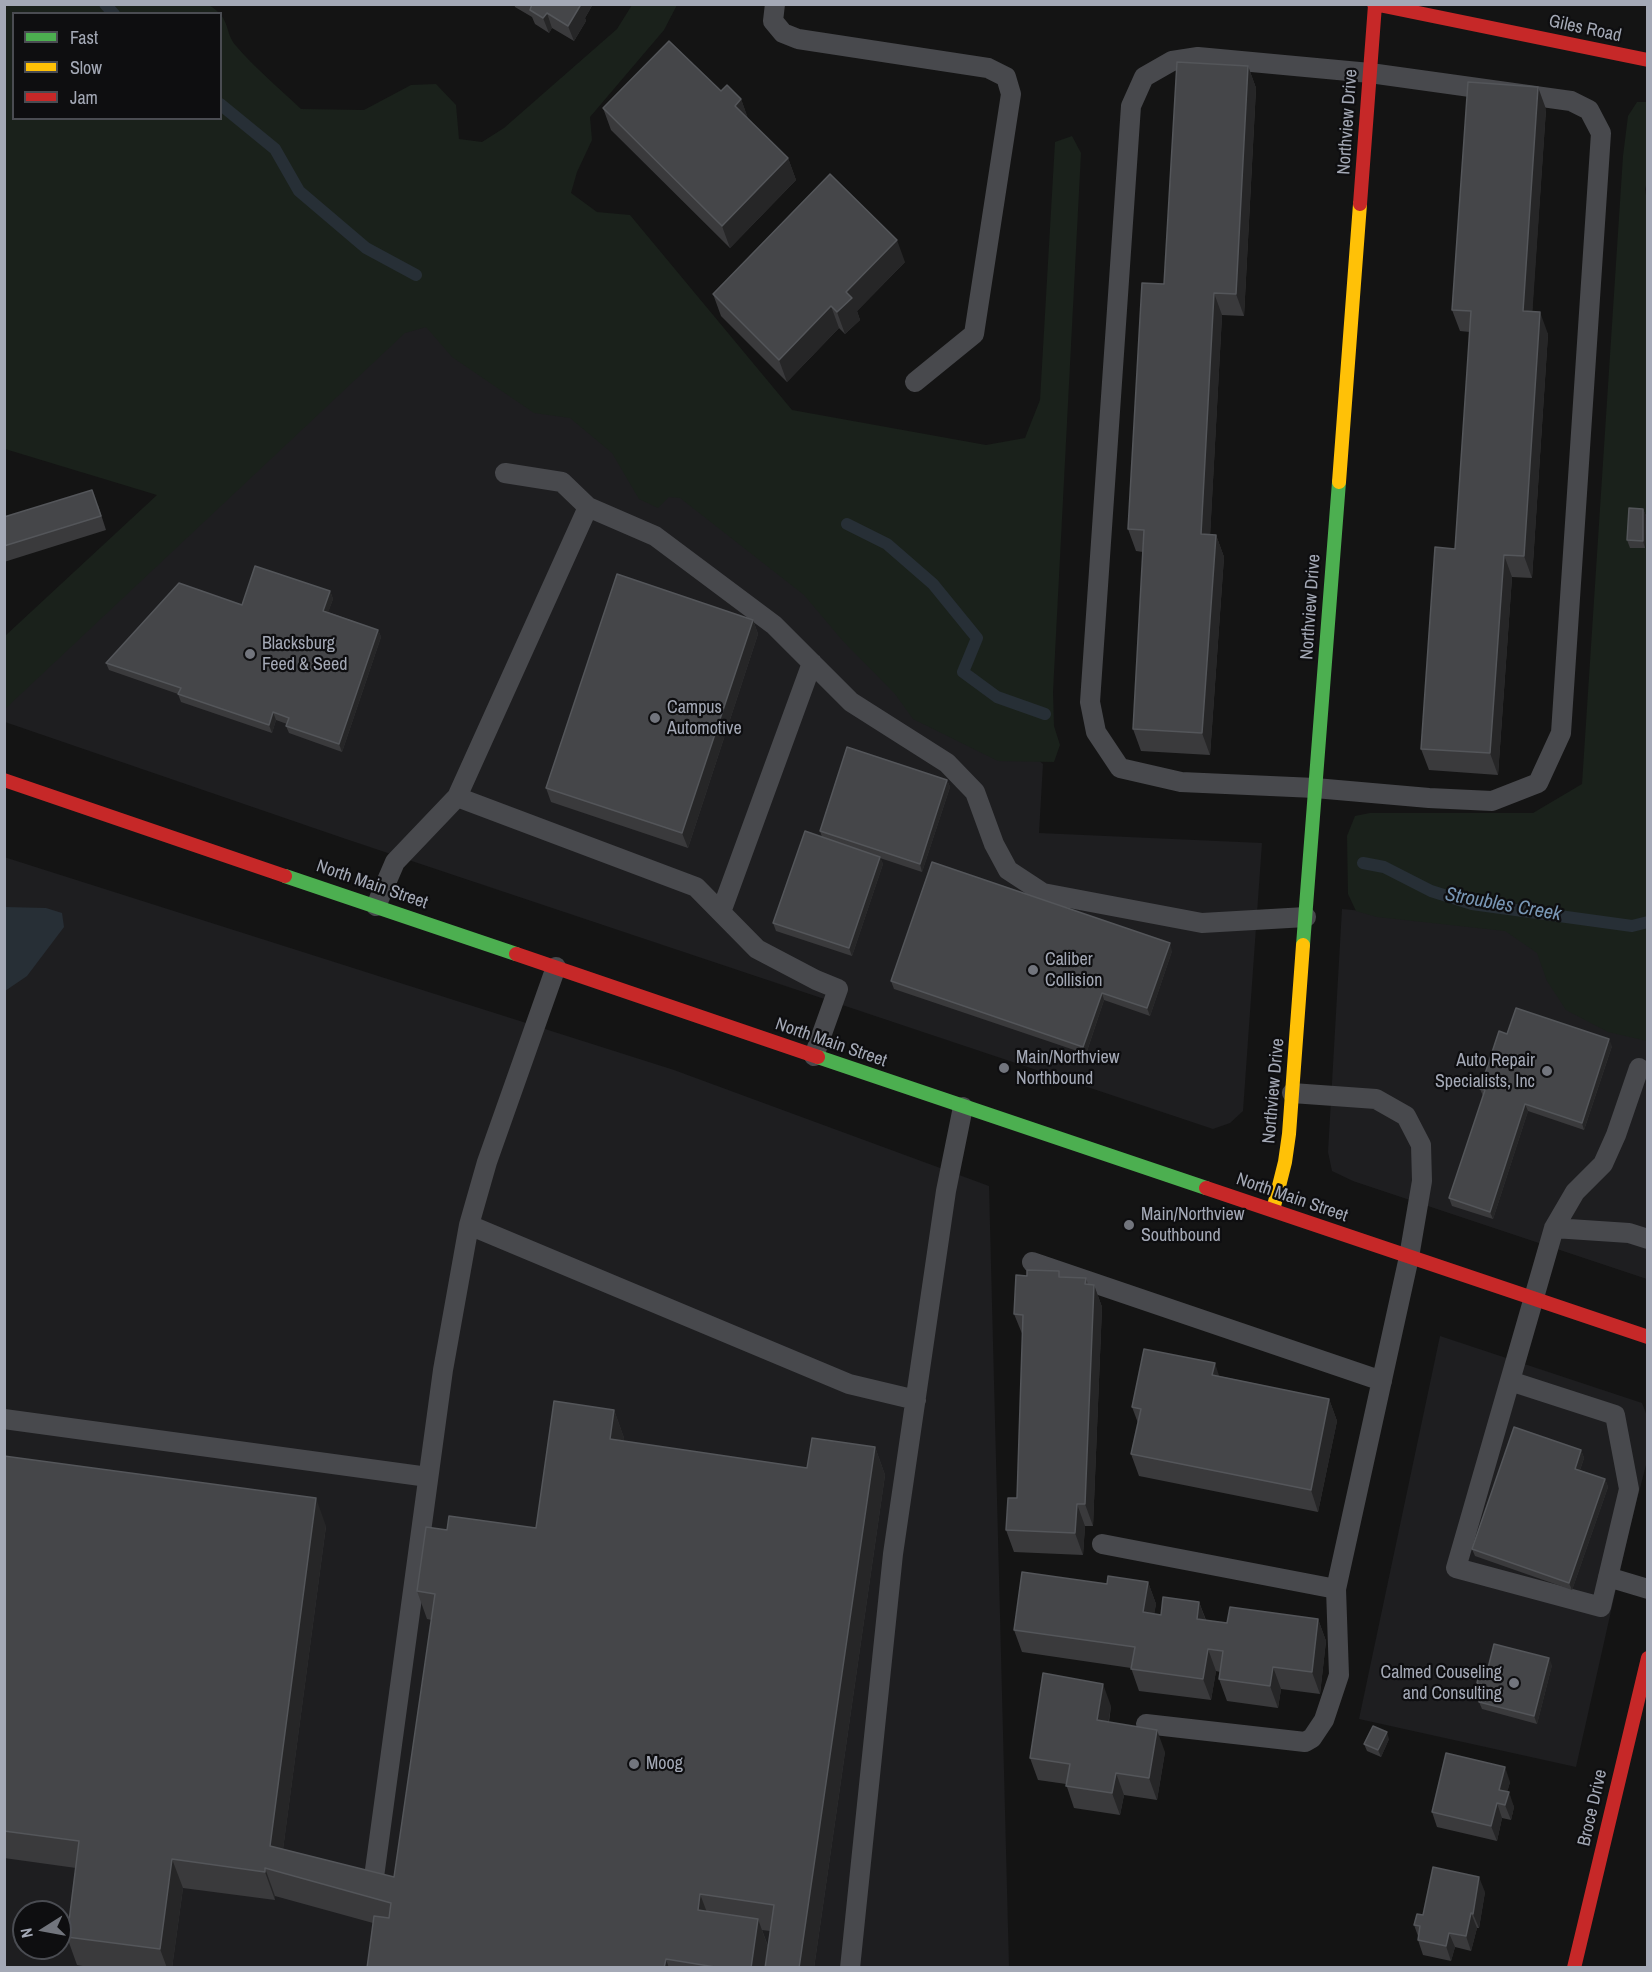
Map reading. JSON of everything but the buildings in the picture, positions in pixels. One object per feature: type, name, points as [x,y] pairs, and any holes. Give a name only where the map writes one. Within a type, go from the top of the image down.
[{"type":"street","name":"Giles Road","points":[[1375,5],[1647,60]]},
{"type":"street","name":"Northview Drive","points":[[1273,1210],[1286,1162],[1292,1093],[1375,5]]},
{"type":"street","name":"North Main Street","points":[[4,780],[1647,1337]]},
{"type":"street","name":"Broce Drive","points":[[1574,1968],[1647,1658]]},
{"type":"lane","points":[[775,4],[773,21],[783,33],[798,39],[988,68],[1006,77],[1011,94],[974,334],[915,382]]},
{"type":"lane","points":[[1198,57],[1370,73],[1571,101],[1589,110],[1601,133],[1561,733],[1538,783],[1492,801],[1316,788],[1181,782],[1120,768],[1096,732],[1090,702],[1131,106],[1144,77],[1172,61],[1198,57]]},
{"type":"lane","points":[[505,473],[562,482],[588,507],[655,536],[774,625],[851,702],[947,763],[975,792],[994,844],[1008,870],[1043,893],[1203,922],[1306,917]]},
{"type":"lane","points":[[376,906],[395,862],[457,797],[588,507]]},
{"type":"lane","points":[[721,912],[812,663]]},
{"type":"lane","points":[[457,797],[696,887],[757,949],[816,980],[837,988],[814,1056]]},
{"type":"lane","points":[[374,1877],[442,1370],[469,1225],[487,1162],[556,967]]},
{"type":"lane","points":[[1510,1381],[1615,1415],[1629,1489],[1601,1606],[1456,1568],[1554,1228],[1575,1192],[1603,1164],[1616,1135],[1639,1068]]},
{"type":"lane","points":[[1146,1724],[1305,1742],[1312,1738],[1324,1720],[1339,1676],[1336,1589],[1409,1257],[1422,1181],[1421,1145],[1406,1116],[1376,1099],[1292,1093]]},
{"type":"lane","points":[[850,1968],[893,1554],[946,1191],[963,1107]]},
{"type":"lane","points":[[469,1225],[849,1384],[915,1400]]},
{"type":"lane","points":[[1554,1228],[1629,1233],[1647,1239]]},
{"type":"lane","points":[[1032,1262],[1382,1381]]},
{"type":"lane","points":[[4,1419],[428,1477]]},
{"type":"lane","points":[[1102,1544],[1336,1589]]},
{"type":"lane","points":[[1608,1577],[1647,1588]]},
{"type":"shaded area","points":[[5,4],[209,5],[218,12],[12,12],[12,120],[222,120],[222,17],[237,47],[301,109],[364,110],[411,85],[436,84],[456,105],[459,139],[482,142],[504,128],[617,29],[632,5],[677,5],[664,30],[590,117],[592,140],[577,172],[571,193],[597,212],[630,215],[792,410],[986,445],[1025,438],[1040,400],[1055,142],[1072,136],[1081,153],[1053,692],[1054,726],[1060,745],[1054,762],[998,761],[913,719],[895,694],[842,640],[804,595],[680,498],[669,497],[658,508],[639,499],[612,453],[570,418],[534,413],[452,357],[426,327],[405,333],[5,709],[5,636],[157,495],[5,449]]},
{"type":"shaded area","points":[[1637,102],[1647,102],[1648,179],[1645,189],[1648,208],[1647,1041],[1608,1032],[1566,1010],[1547,981],[1537,953],[1505,931],[1377,917],[1356,911],[1348,894],[1347,836],[1355,816],[1370,813],[1533,813],[1582,784],[1623,156],[1628,116]]},
{"type":"shaded area","points":[[452,252],[1043,764],[1039,833],[1262,843],[1243,1111],[1230,1123],[1213,1129],[343,838],[5,722],[5,678]]},
{"type":"shaded area","points":[[4,857],[674,1070],[989,1186],[1009,1967],[5,1967]]},
{"type":"shaded area","points":[[5,907],[46,908],[62,913],[64,927],[27,976],[5,991]]},
{"type":"shaded area","points":[[1342,909],[1585,932],[1647,1024],[1647,1279],[1353,1181],[1332,1171],[1328,1152]]},
{"type":"shaded area","points":[[1440,1336],[1642,1403],[1647,1416],[1647,1461],[1576,1767],[1359,1719]]},
{"type":"waterway","name":"Stroubles Creek","points":[[105,4],[112,12]]},
{"type":"waterway","name":"Stroubles Creek","points":[[222,106],[275,149],[299,191],[366,248],[416,275]]},
{"type":"waterway","name":"Stroubles Creek","points":[[847,524],[887,544],[933,584],[977,638],[963,672],[997,697],[1045,714]]},
{"type":"waterway","name":"Stroubles Creek","points":[[1363,863],[1384,867],[1431,891],[1472,904],[1632,926],[1648,922]]},
{"type":"traffic: fast","points":[[1303,945],[1339,482]]},
{"type":"traffic: fast","points":[[285,876],[516,954]]},
{"type":"traffic: fast","points":[[818,1057],[1206,1188]]},
{"type":"traffic: slow","points":[[1339,482],[1360,204]]},
{"type":"traffic: slow","points":[[1273,1210],[1285,1162],[1289,1134],[1303,945]]},
{"type":"traffic: jam","points":[[1374,4],[1648,60]]},
{"type":"traffic: jam","points":[[1360,204],[1375,5]]},
{"type":"traffic: jam","points":[[4,780],[285,876]]},
{"type":"traffic: jam","points":[[516,954],[818,1057]]},
{"type":"traffic: jam","points":[[1206,1188],[1648,1337]]},
{"type":"traffic: jam","points":[[1574,1968],[1648,1658]]},
{"type":"place","name":"Blacksburg Feed & Seed","points":[[250,654]]},
{"type":"place","name":"Campus Automotive","points":[[655,718]]},
{"type":"place","name":"Caliber Collision","points":[[1033,970]]},
{"type":"place","name":"Main/Northview Northbound","points":[[1004,1068]]},
{"type":"place","name":"Auto Repair Specialists, Inc","points":[[1547,1071]]},
{"type":"place","name":"Main/Northview Southbound","points":[[1129,1225]]},
{"type":"place","name":"Calmed Couseling and Consulting","points":[[1514,1683]]},
{"type":"place","name":"Moog","points":[[634,1764]]}]
